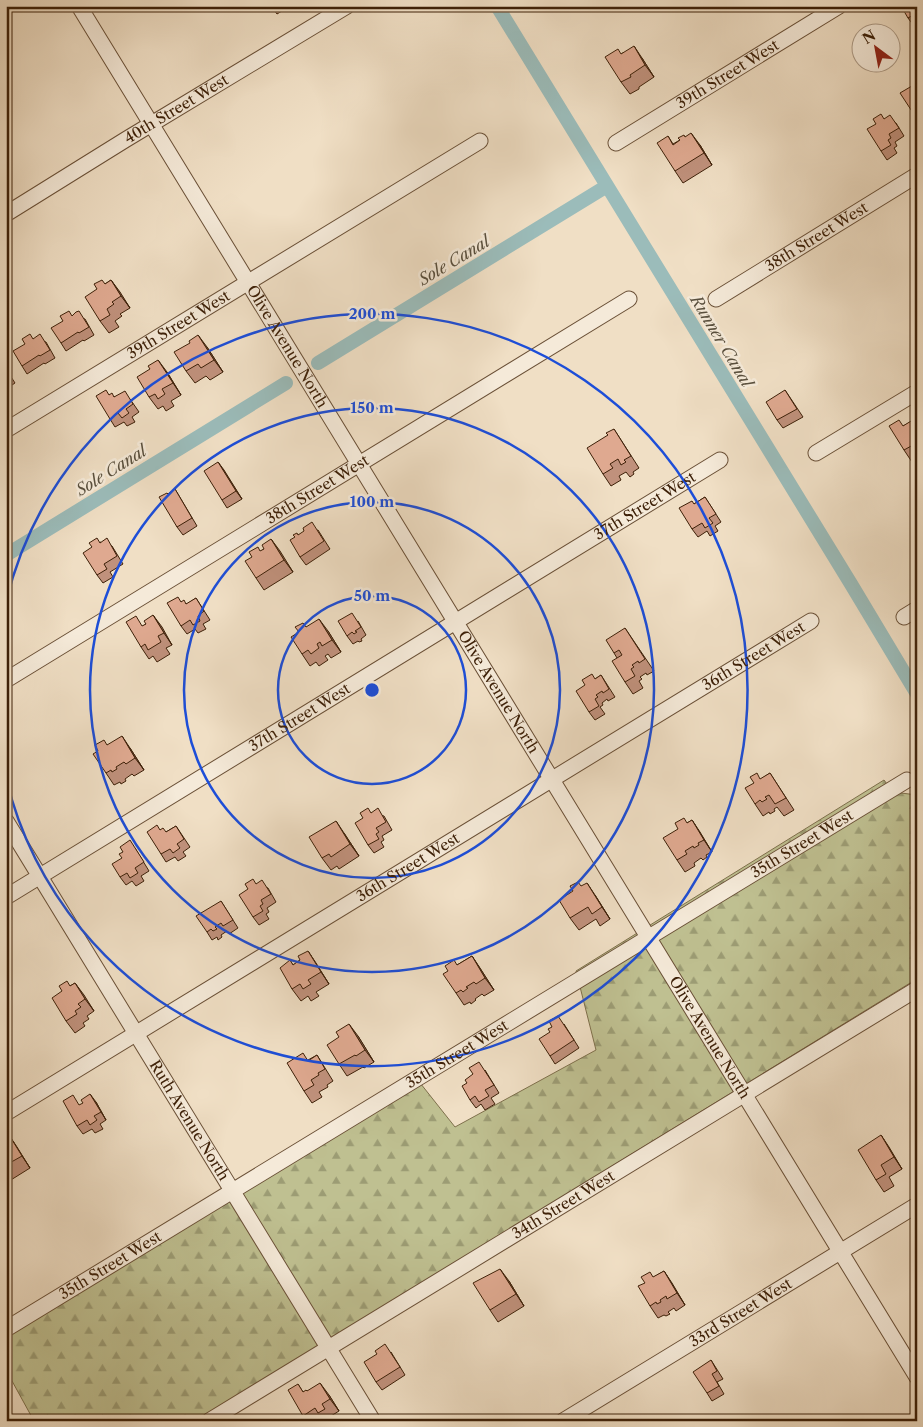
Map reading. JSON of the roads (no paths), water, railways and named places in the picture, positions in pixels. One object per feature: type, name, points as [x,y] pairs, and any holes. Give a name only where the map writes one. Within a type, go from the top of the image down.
[{"type":"street","name":"Olive Avenue North","points":[[79,6],[917,1377]]},
{"type":"street","name":"40th Street West","points":[[6,214],[347,6]]},
{"type":"street","name":"39th Street West","points":[[616,143],[839,6]]},
{"type":"street","name":"39th Street West","points":[[6,430],[480,141]]},
{"type":"street","name":"38th Street West","points":[[716,299],[917,176]]},
{"type":"street","name":"38th Street West","points":[[6,680],[629,299]]},
{"type":"street","points":[[816,453],[917,392]]},
{"type":"street","name":"37th Street West","points":[[6,897],[720,460]]},
{"type":"street","name":"36th Street West","points":[[6,1113],[811,621]]},
{"type":"street","name":"35th Street West","points":[[6,1329],[907,780]]},
{"type":"street","name":"Ruth Avenue North","points":[[6,821],[372,1421]]},
{"type":"street","name":"34th Street West","points":[[210,1421],[917,989]]},
{"type":"street","name":"33rd Street West","points":[[563,1421],[917,1205]]},
{"type":"waterway","name":"Runner Canal","points":[[497,6],[917,694]]},
{"type":"waterway","name":"Sole Canal","points":[[318,363],[607,186]]},
{"type":"waterway","name":"Sole Canal","points":[[6,555],[286,383]]}]
